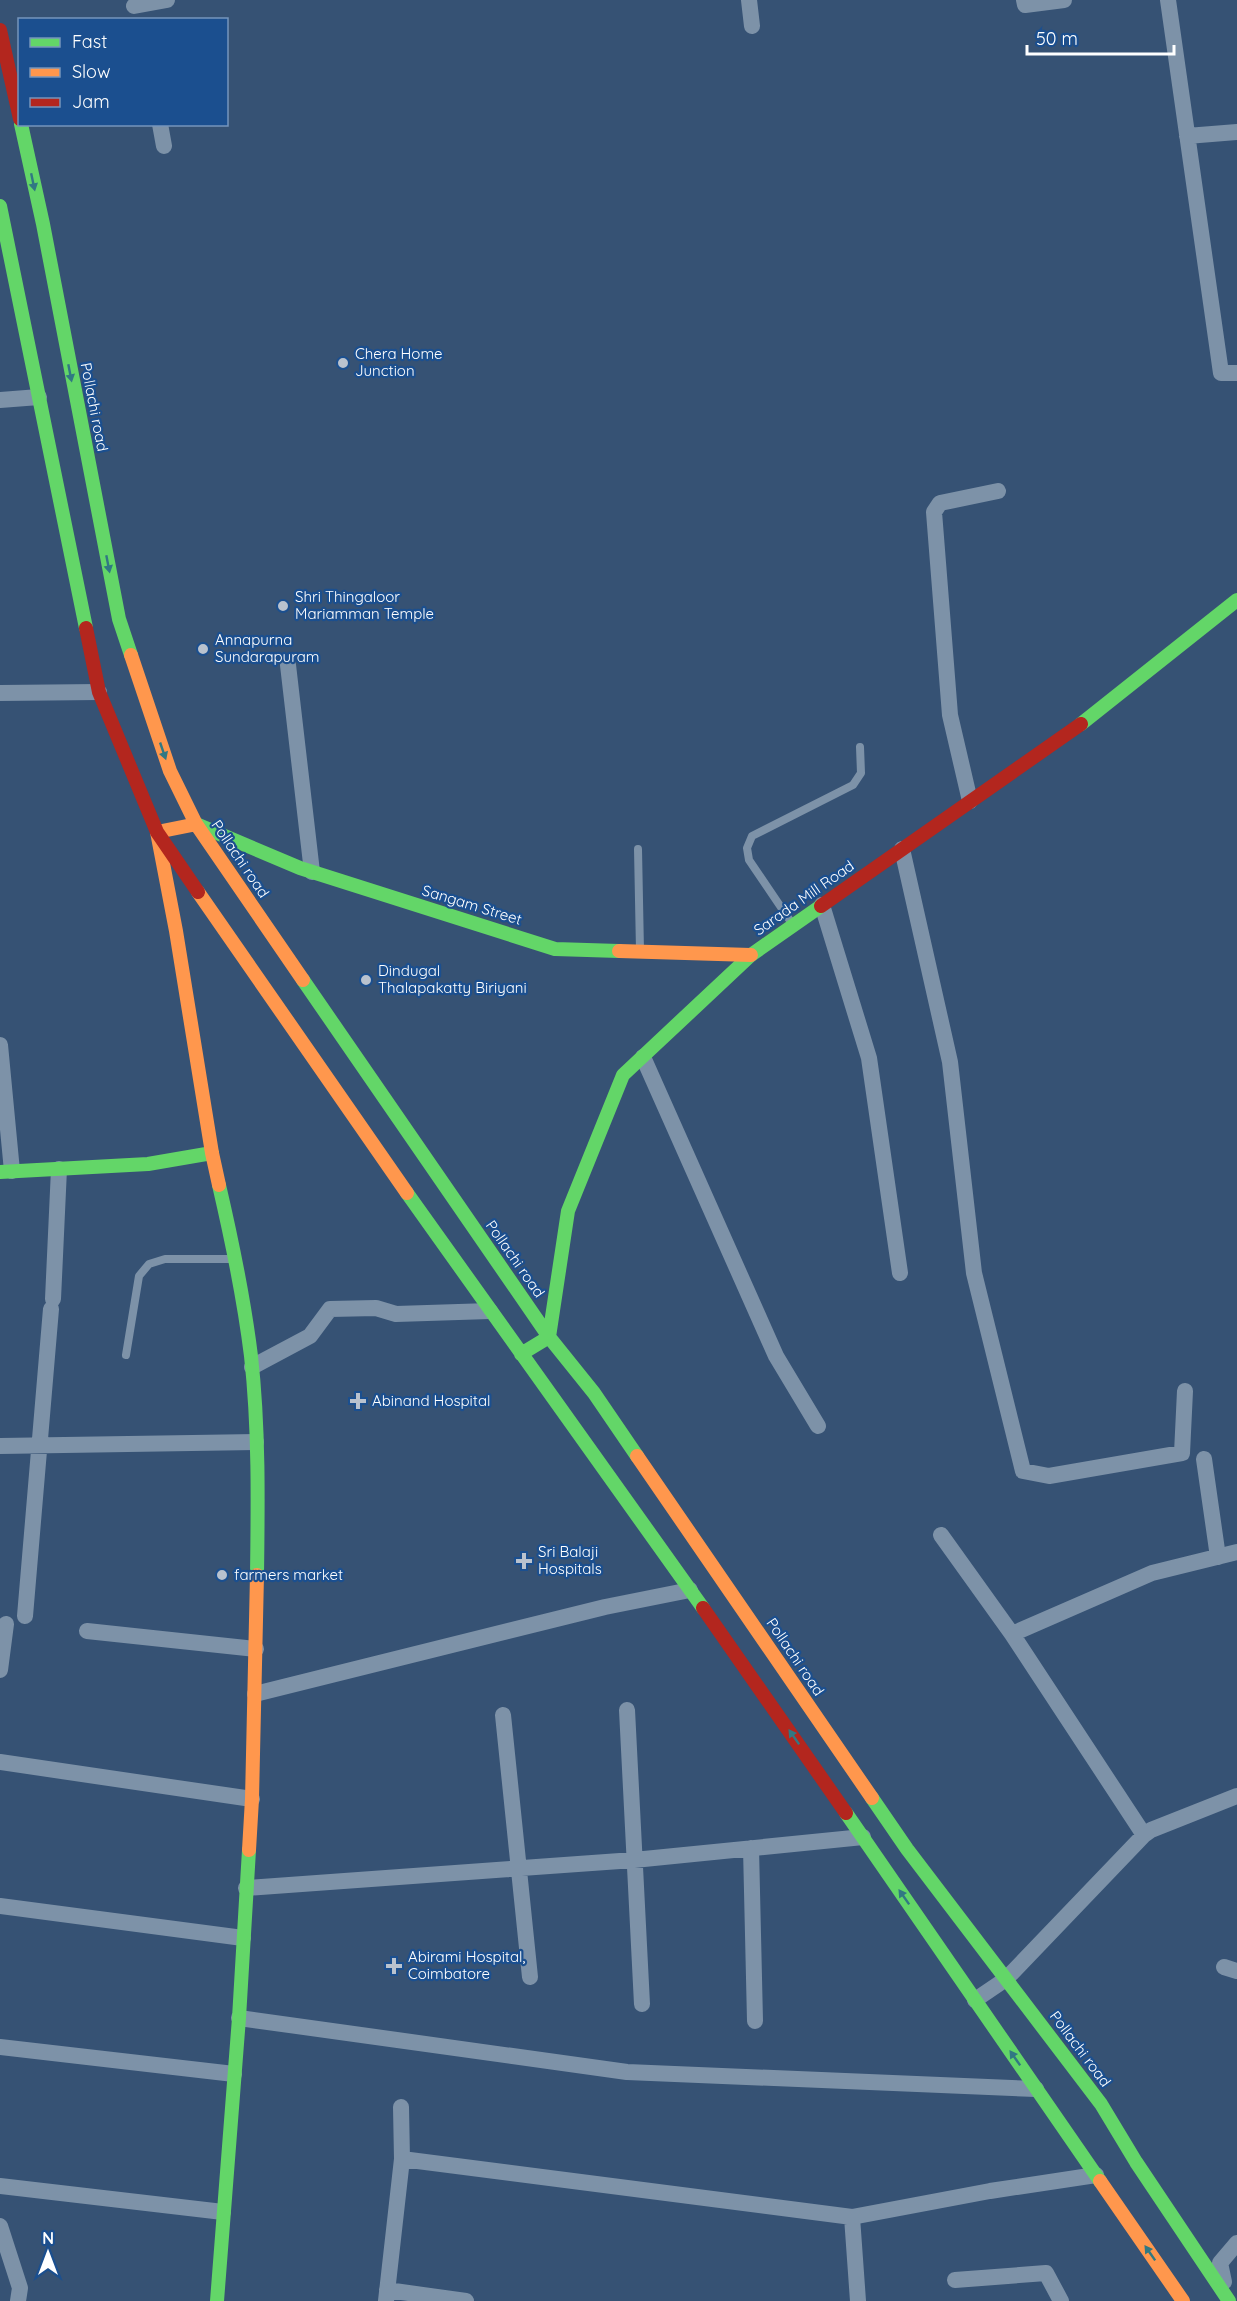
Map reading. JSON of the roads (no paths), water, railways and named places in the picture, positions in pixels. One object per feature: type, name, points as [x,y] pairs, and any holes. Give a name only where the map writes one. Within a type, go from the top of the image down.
[{"type":"main road","points":[[0,30],[18,110]]},
{"type":"main road","name":"Pollachi road","points":[[21,126],[38,225],[119,619],[170,771],[196,824],[549,1337],[594,1393],[907,1849],[1101,2104],[1136,2162],[1228,2299]]},
{"type":"main road","points":[[0,206],[10,229],[39,397],[99,692],[157,832],[176,931],[212,1153],[235,1259],[252,1367],[256,1442],[256,1649],[252,1799],[239,2018],[217,2301]]},
{"type":"main road","name":"Sarada Mill Road","points":[[549,1337],[568,1211],[623,1075],[751,955],[1101,710],[1237,600]]},
{"type":"main road","points":[[157,832],[196,824]]},
{"type":"main road","name":"Sangam Street","points":[[196,824],[312,872],[555,949],[751,955]]},
{"type":"main road","points":[[157,832],[490,1311],[690,1590],[1183,2301]]},
{"type":"main road","points":[[6,1172],[148,1164],[212,1153]]},
{"type":"main road","points":[[521,1354],[549,1337]]},
{"type":"street","points":[[134,9],[167,0]]},
{"type":"street","points":[[749,0],[752,26]]},
{"type":"street","points":[[1024,0],[1025,5],[1064,0]]},
{"type":"street","points":[[1168,0],[1221,373],[1237,373]]},
{"type":"street","points":[[160,126],[164,146]]},
{"type":"street","points":[[1187,136],[1237,132]]},
{"type":"street","points":[[0,400],[39,397]]},
{"type":"street","points":[[970,801],[950,715],[934,512],[940,503],[998,491]]},
{"type":"street","points":[[288,665],[312,872]]},
{"type":"street","points":[[0,693],[99,692]]},
{"type":"street","points":[[902,849],[950,1062],[974,1273],[1023,1471],[1049,1476],[1182,1453],[1185,1391]]},
{"type":"street","points":[[822,905],[869,1058],[900,1272]]},
{"type":"street","points":[[0,1045],[6,1172]]},
{"type":"street","points":[[642,1057],[776,1356],[818,1426]]},
{"type":"street","points":[[25,1616],[52,1304],[59,1169]]},
{"type":"street","points":[[252,1367],[310,1336],[330,1310],[376,1308],[396,1314],[490,1311]]},
{"type":"street","points":[[0,1446],[256,1442]]},
{"type":"street","points":[[1204,1460],[1218,1557]]},
{"type":"street","points":[[940,1535],[1012,1634],[1143,1835]]},
{"type":"street","points":[[1012,1634],[1152,1574],[1237,1552]]},
{"type":"street","points":[[255,1694],[594,1610],[690,1590]]},
{"type":"street","points":[[0,1670],[6,1624]]},
{"type":"street","points":[[87,1631],[256,1649]]},
{"type":"street","points":[[627,1710],[642,2004]]},
{"type":"street","points":[[503,1715],[530,1977]]},
{"type":"street","points":[[0,1762],[252,1799]]},
{"type":"street","points":[[975,2000],[1006,1979],[1143,1835],[1150,1830],[1237,1796]]},
{"type":"street","points":[[246,1888],[634,1860],[863,1838]]},
{"type":"street","points":[[751,1848],[755,2021]]},
{"type":"street","points":[[0,1906],[243,1938]]},
{"type":"street","points":[[239,2018],[627,2072],[1036,2089]]},
{"type":"street","points":[[0,2047],[234,2074]]},
{"type":"street","points":[[401,2107],[402,2159],[387,2295],[465,2301]]},
{"type":"street","points":[[402,2159],[852,2217],[990,2191],[1096,2175]]},
{"type":"street","points":[[0,2186],[223,2212]]},
{"type":"street","points":[[852,2217],[858,2301]]},
{"type":"street","points":[[0,2226],[20,2288],[18,2301]]},
{"type":"street","points":[[1220,2263],[1237,2243]]},
{"type":"street","points":[[1220,2263],[1228,2299]]},
{"type":"street","points":[[1220,2263],[1237,2263]]},
{"type":"street","points":[[955,2280],[1046,2273],[1061,2301]]},
{"type":"lane","points":[[794,925],[749,860],[747,848],[752,836],[853,785],[861,773],[860,747]]},
{"type":"lane","points":[[638,849],[640,951]]},
{"type":"lane","points":[[126,1355],[139,1276],[149,1264],[165,1259],[235,1259]]},
{"type":"place","name":"Chera Home Junction","points":[[343,363]]},
{"type":"place","name":"Shri Thingaloor Mariamman Temple","points":[[283,606]]},
{"type":"place","name":"Annapurna Sundarapuram","points":[[203,649]]},
{"type":"place","name":"Dindugal Thalapakatty Biriyani","points":[[366,980]]},
{"type":"place","name":"Abinand Hospital","points":[[358,1401]]},
{"type":"place","name":"Sri Balaji Hospitals","points":[[524,1561]]},
{"type":"place","name":"farmers market","points":[[222,1575]]},
{"type":"place","name":"Abirami Hospital, Coimbatore","points":[[394,1966]]}]
